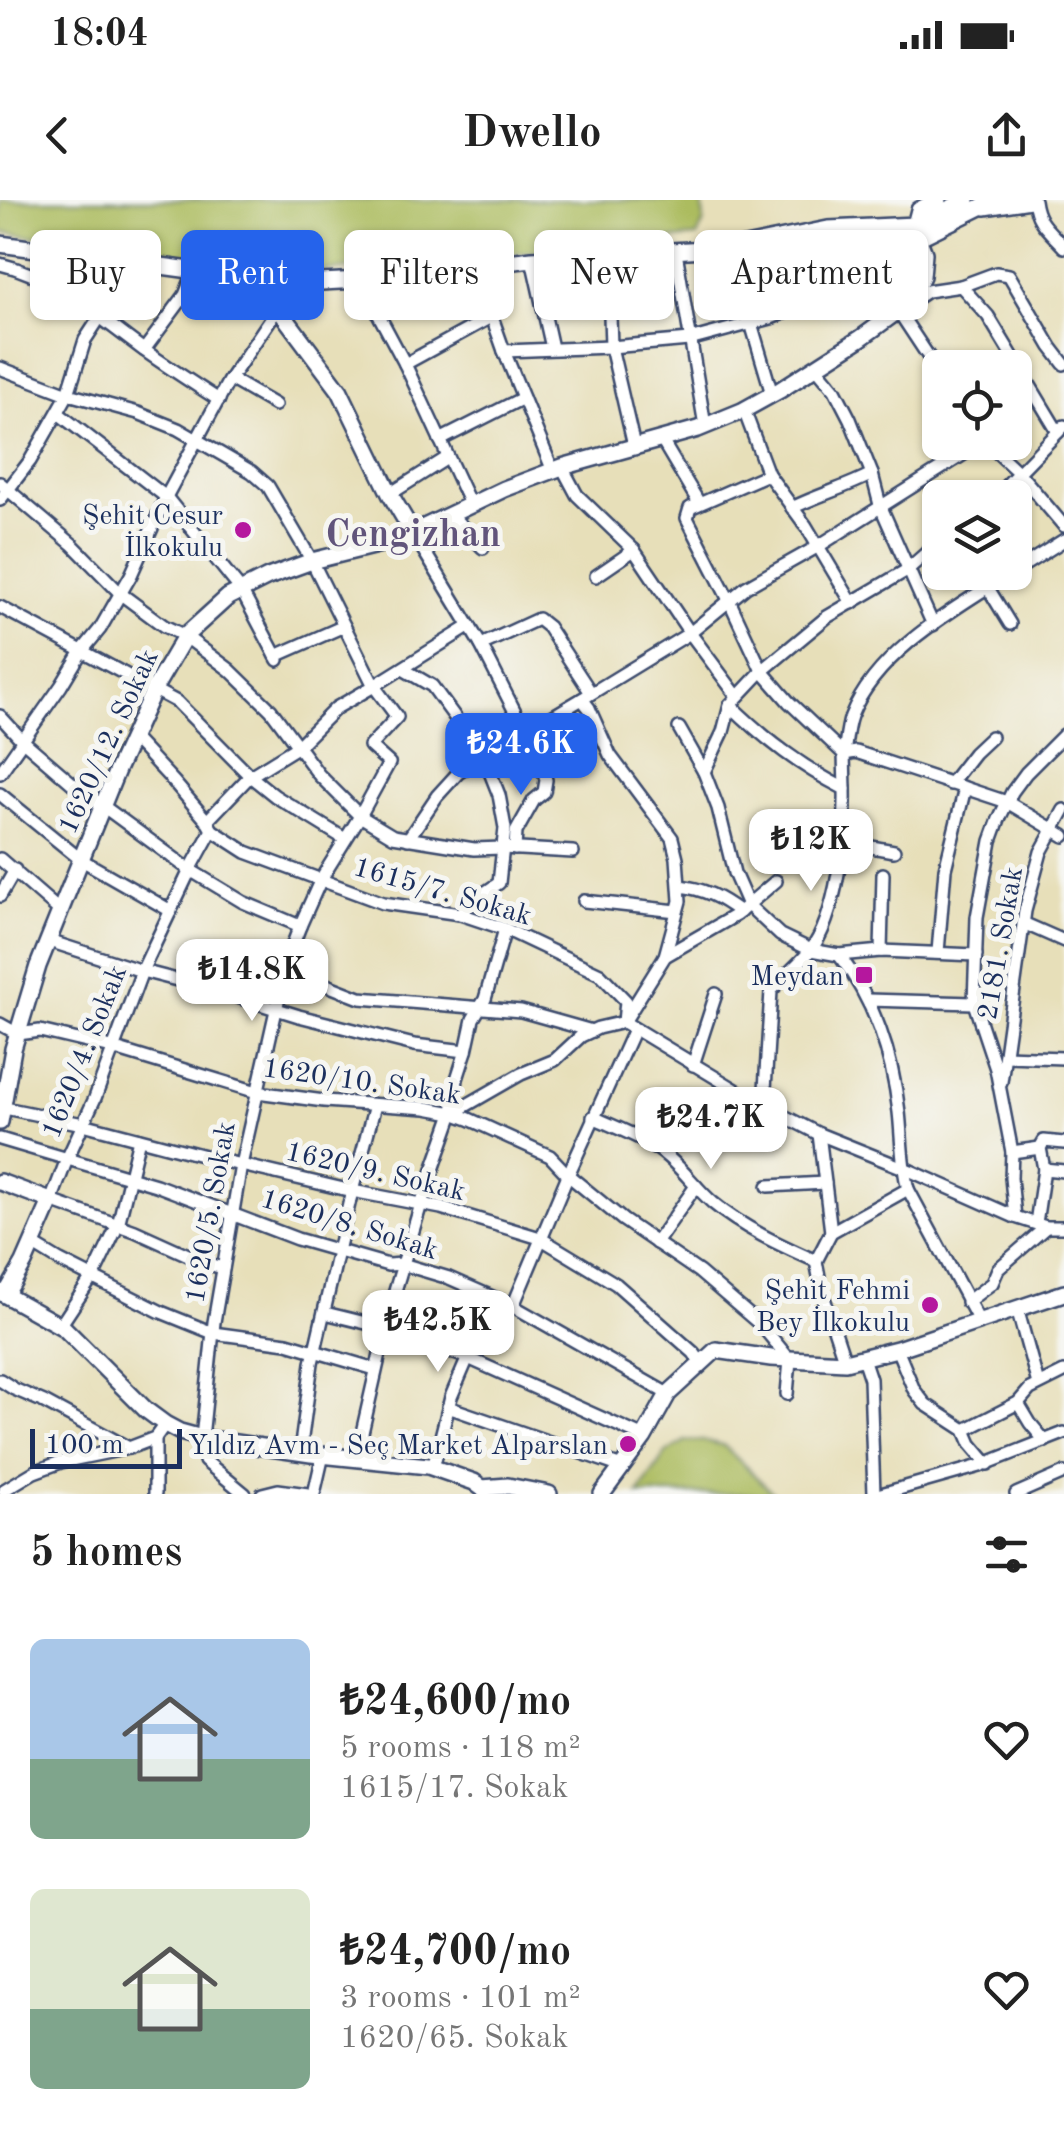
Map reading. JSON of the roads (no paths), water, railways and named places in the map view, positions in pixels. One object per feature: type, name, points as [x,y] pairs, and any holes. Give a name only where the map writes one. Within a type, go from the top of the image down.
[{"type":"main road","points":[[919,230],[920,210],[938,200]]},
{"type":"main road","points":[[928,232],[973,204],[995,200]]},
{"type":"main road","points":[[973,204],[1032,200]]},
{"type":"main road","points":[[0,244],[30,248]]},
{"type":"main road","points":[[676,252],[694,251]]},
{"type":"main road","points":[[514,261],[532,259]]},
{"type":"main road","points":[[287,320],[340,391],[412,533]]},
{"type":"main road","name":"1620/12. Sokak","points":[[1,1113],[12,1049],[38,966],[132,737],[185,636],[228,597],[312,561],[382,546],[470,504],[557,469],[704,426],[744,410],[887,320]]},
{"type":"main road","points":[[0,1182],[51,1201]]},
{"type":"main road","name":"1620/4. Sokak","points":[[2,1297],[51,1201]]},
{"type":"main road","points":[[602,1494],[644,1437],[668,1394],[716,1350],[790,1360],[845,1362],[980,1323],[1064,1292]]},
{"type":"main road","points":[[2,1297],[60,1326],[146,1410],[160,1431],[322,1455],[402,1462],[474,1482],[484,1491],[508,1486],[549,1494]]},
{"type":"street","points":[[1032,200],[1040,224],[1064,248]]},
{"type":"street","points":[[676,252],[704,426]]},
{"type":"street","points":[[532,259],[552,348]]},
{"type":"street","points":[[0,264],[30,273]]},
{"type":"street","name":"1620/12. Sokak","points":[[928,290],[961,286],[996,273],[1009,275],[1064,364]]},
{"type":"street","points":[[961,286],[988,316],[1061,429],[1012,480]]},
{"type":"street","points":[[144,350],[181,301]]},
{"type":"street","points":[[0,500],[4,486],[30,462],[58,414],[85,340],[98,320]]},
{"type":"street","points":[[102,320],[219,400]]},
{"type":"street","points":[[0,773],[100,630],[230,379],[270,320]]},
{"type":"street","points":[[381,320],[470,504]]},
{"type":"street","points":[[405,364],[486,320]]},
{"type":"street","points":[[492,320],[557,469],[600,520],[634,550],[734,700],[767,741],[845,789]]},
{"type":"street","points":[[610,320],[611,347],[634,446]]},
{"type":"street","points":[[750,320],[772,394]]},
{"type":"street","points":[[504,352],[689,340],[764,320]]},
{"type":"street","points":[[911,320],[927,350]]},
{"type":"street","points":[[815,366],[835,390],[850,419],[880,506],[933,626]]},
{"type":"street","points":[[0,368],[68,394],[138,413],[198,440],[252,472],[268,486],[312,561],[374,686]]},
{"type":"street","points":[[230,379],[276,405]]},
{"type":"street","points":[[440,440],[523,398]]},
{"type":"street","points":[[744,410],[768,474],[806,526],[852,603]]},
{"type":"street","points":[[58,414],[166,497],[241,590],[277,658],[344,626]]},
{"type":"street","points":[[662,439],[699,503]]},
{"type":"street","points":[[390,494],[447,458]]},
{"type":"street","points":[[408,838],[458,773],[690,633],[746,587],[955,460]]},
{"type":"street","points":[[1004,460],[1064,526]]},
{"type":"street","points":[[768,474],[699,503],[690,508],[686,518],[762,671],[844,754]]},
{"type":"street","points":[[792,508],[872,474]]},
{"type":"street","points":[[4,486],[72,544],[121,594],[230,670],[271,710],[296,747],[360,816],[393,836],[474,849],[573,852]]},
{"type":"street","points":[[450,514],[484,548]]},
{"type":"street","points":[[412,533],[481,645],[546,780],[544,792],[534,800],[516,832],[499,883],[460,914]]},
{"type":"street","points":[[1032,560],[1064,540]]},
{"type":"street","points":[[596,576],[634,550]]},
{"type":"street","points":[[704,772],[734,700],[762,671],[827,617],[908,570],[922,557]]},
{"type":"street","points":[[764,1106],[771,991],[811,950],[827,917],[843,842],[844,754],[850,718],[877,671],[985,590]]},
{"type":"street","points":[[989,590],[1010,624]]},
{"type":"street","points":[[0,607],[177,702],[250,776],[345,839]]},
{"type":"street","points":[[481,645],[538,620],[548,627],[587,696],[610,754],[672,838],[680,886],[680,901],[665,956],[629,1025],[513,1306]]},
{"type":"street","name":"1620/4. Sokak","points":[[51,1201],[142,971],[209,826],[250,776],[296,747],[336,708],[470,626]]},
{"type":"street","points":[[403,669],[432,686],[484,757],[500,794],[509,848]]},
{"type":"street","name":"1620/5. Sokak","points":[[202,1438],[223,1268],[286,968],[321,879],[389,763],[370,746],[396,717],[374,686]]},
{"type":"street","points":[[0,716],[73,784],[190,870],[243,902],[300,926]]},
{"type":"street","points":[[679,728],[704,772],[718,808],[744,908]]},
{"type":"street","name":"2181. Sokak","points":[[1015,1216],[1012,1152],[996,1069],[974,1003],[978,918],[985,868],[995,830],[1008,802],[1026,773],[1064,734]]},
{"type":"street","name":"1615/7. Sokak","points":[[132,737],[209,826],[246,852],[382,903],[460,914],[505,929],[600,974],[626,1001],[629,1025]]},
{"type":"street","points":[[950,784],[991,737]]},
{"type":"street","points":[[844,754],[856,752],[1008,802],[1064,836]]},
{"type":"street","points":[[938,952],[945,868],[965,788]]},
{"type":"street","points":[[0,794],[80,859],[171,910]]},
{"type":"street","name":"2181. Sokak","points":[[1000,1092],[1024,923],[1042,852],[1064,810]]},
{"type":"street","points":[[843,842],[894,851]]},
{"type":"street","points":[[0,858],[61,912]]},
{"type":"street","points":[[0,896],[14,870]]},
{"type":"street","points":[[882,951],[883,874]]},
{"type":"street","points":[[665,956],[744,908],[776,881]]},
{"type":"street","points":[[680,886],[699,888],[744,908],[780,936],[811,950],[839,955],[882,951],[976,955]]},
{"type":"street","points":[[584,901],[676,911]]},
{"type":"street","points":[[1024,923],[1064,941]]},
{"type":"street","points":[[356,1459],[402,1264],[453,1113],[457,1079],[473,1018],[491,980],[505,929]]},
{"type":"street","points":[[49,941],[277,1010],[414,1045],[466,1051]]},
{"type":"street","points":[[839,955],[868,1000],[890,1055],[902,1167],[908,1188],[980,1323]]},
{"type":"street","points":[[286,968],[360,998],[520,1010],[592,1031]]},
{"type":"street","points":[[693,1064],[716,994]]},
{"type":"street","points":[[868,1000],[974,1003]]},
{"type":"street","name":"1620/10. Sokak","points":[[0,1024],[18,1034],[40,1031],[112,1048],[257,1092],[453,1113],[550,1156],[568,1175],[699,1272],[762,1326],[790,1360]]},
{"type":"street","points":[[453,1113],[521,1074],[555,1060],[573,1042],[592,1031],[629,1025],[818,1134],[1015,1216],[1041,1225],[1064,1227]]},
{"type":"street","points":[[1005,1056],[1064,1058]]},
{"type":"street","points":[[300,1452],[315,1350],[375,1105]]},
{"type":"street","points":[[654,1148],[670,1107]]},
{"type":"street","name":"1620/9. Sokak","points":[[1,1113],[83,1124],[242,1165],[421,1204],[540,1238],[616,1284],[701,1363]]},
{"type":"street","points":[[593,1117],[646,1142],[677,1164],[713,1203],[752,1230],[816,1260]]},
{"type":"street","points":[[818,1134],[831,1232]]},
{"type":"street","name":"1620/8. Sokak","points":[[0,1139],[130,1177],[298,1238],[388,1265],[402,1264],[449,1278],[513,1306],[668,1394]]},
{"type":"street","points":[[60,1326],[93,1276],[118,1225],[138,1139]]},
{"type":"street","points":[[967,1302],[992,1284],[998,1269],[1041,1225],[1044,1169],[1040,1148],[1044,1142],[1064,1143]]},
{"type":"street","points":[[1012,1152],[1040,1148]]},
{"type":"street","points":[[1044,1169],[1064,1171]]},
{"type":"street","points":[[768,1186],[825,1183]]},
{"type":"street","points":[[656,1243],[696,1186]]},
{"type":"street","points":[[845,1362],[816,1260],[831,1232],[908,1188]]},
{"type":"street","points":[[51,1201],[223,1268]]},
{"type":"street","points":[[32,1244],[161,1312],[213,1333],[287,1343],[375,1369]]},
{"type":"street","points":[[433,1468],[448,1408],[493,1299]]},
{"type":"street","points":[[1017,1308],[1038,1384]]},
{"type":"street","points":[[325,1313],[386,1328],[468,1358],[644,1437]]},
{"type":"street","points":[[897,1349],[914,1390],[925,1404],[966,1430],[971,1444],[988,1464]]},
{"type":"street","points":[[863,1358],[870,1380],[877,1494],[988,1464],[1064,1432]]},
{"type":"street","points":[[787,1394],[790,1360]]},
{"type":"street","points":[[966,1430],[1018,1403],[1030,1388],[1064,1372]]},
{"type":"street","points":[[0,1380],[129,1448]]},
{"type":"street","points":[[1018,1403],[1045,1441]]},
{"type":"street","points":[[448,1408],[622,1467]]},
{"type":"street","points":[[4,1490],[47,1467],[129,1448],[160,1431]]},
{"type":"street","points":[[155,1494],[160,1431]]},
{"type":"street","points":[[202,1438],[205,1461],[244,1494]]},
{"type":"street","points":[[262,1494],[278,1490],[311,1494],[322,1455]]},
{"type":"street","points":[[1016,1494],[1064,1473]]},
{"type":"place","name":"Şehit Cesur İlkokulu","points":[[243,530]]},
{"type":"place","name":"Meydan","points":[[864,975]]},
{"type":"place","name":"Şehit Fehmi Bey İlkokulu","points":[[930,1305]]},
{"type":"place","name":"Yıldız Avm - Seç Market Alparslan","points":[[628,1444]]},
{"type":"district","name":"Cengizhan","points":[[413,533]]}]
